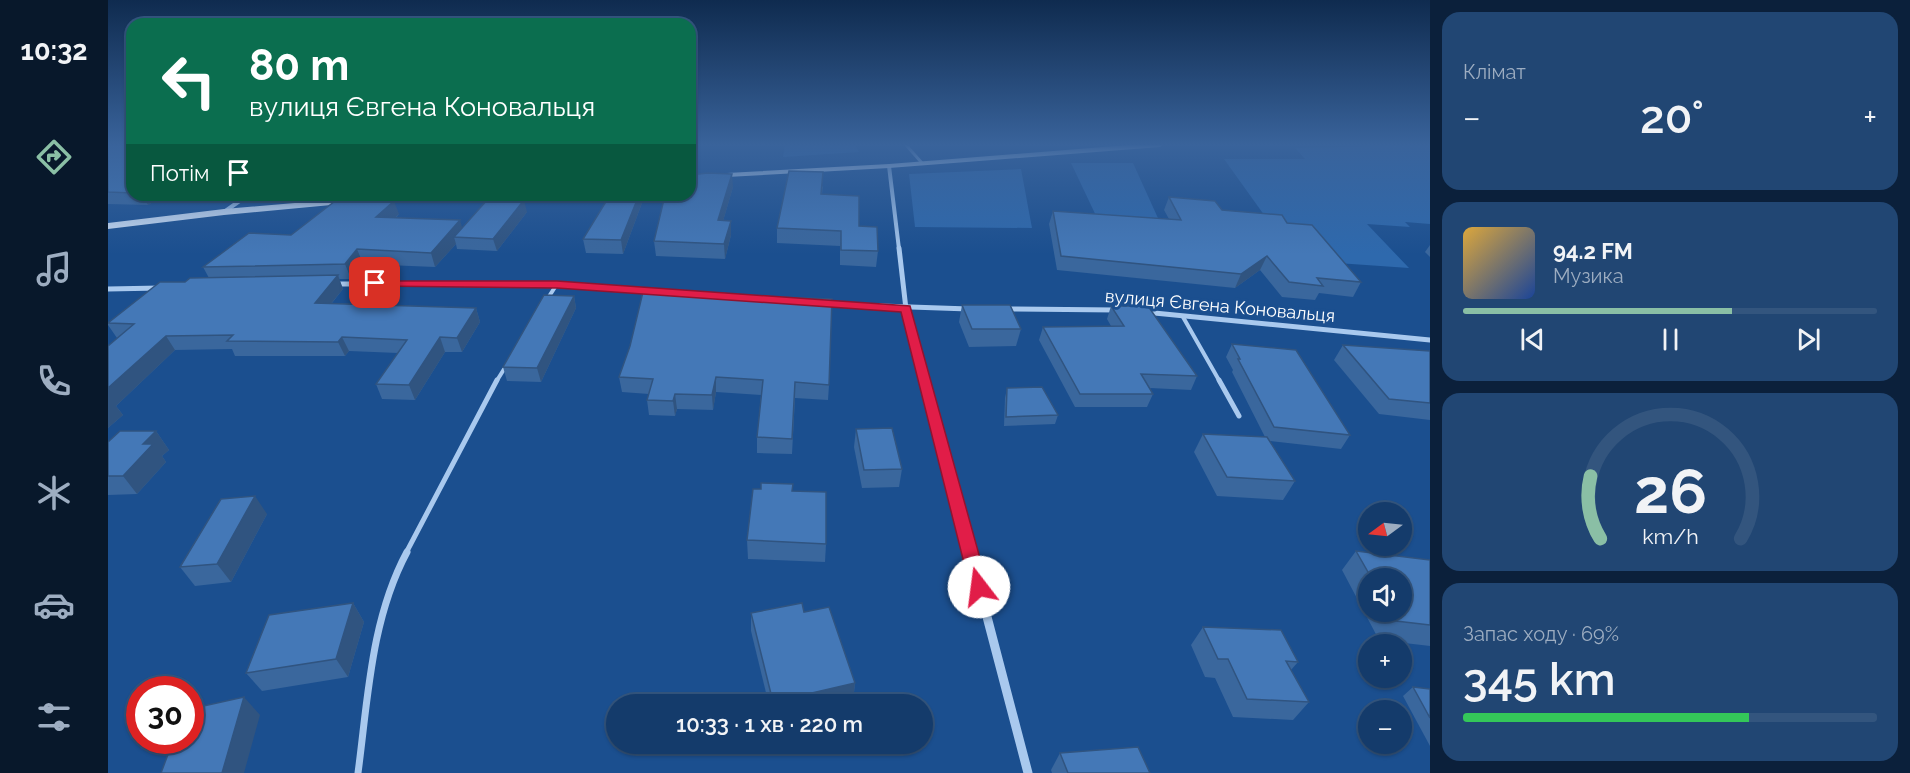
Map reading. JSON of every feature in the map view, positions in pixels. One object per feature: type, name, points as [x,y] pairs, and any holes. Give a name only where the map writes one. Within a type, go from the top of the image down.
[{"type":"main road","points":[[108,226],[224,212],[348,201]]},
{"type":"street","points":[[891,181],[906,309],[1028,773]]},
{"type":"street","points":[[224,212],[240,201]]},
{"type":"street","points":[[328,284],[557,284],[684,294]]},
{"type":"street","points":[[108,289],[164,287]]},
{"type":"street","points":[[812,303],[906,309],[977,309]]},
{"type":"street","name":"вулиця Євгена Коновальця","points":[[1000,309],[1119,310]]},
{"type":"street","name":"вулиця Євгена Коновальця","points":[[1141,311],[1430,340]]},
{"type":"lane","points":[[545,303],[557,284]]},
{"type":"lane","points":[[1183,316],[1239,416]]},
{"type":"lane","points":[[358,773],[375,640],[399,566],[487,397],[510,360]]},
{"type":"shaded area","points":[[910,181],[1023,181],[1032,228],[915,227]]},
{"type":"shaded area","points":[[1080,181],[1141,181],[1162,227],[1099,222]]},
{"type":"shaded area","points":[[1240,181],[1430,181],[1430,224],[1405,222],[1410,227],[1367,224],[1409,268],[1337,263],[1272,226]]},
{"type":"building","points":[[108,181],[126,181],[126,193],[108,192]]},
{"type":"building","points":[[696,181],[730,181],[718,220],[731,221],[724,244],[654,241],[664,201],[696,201]]},
{"type":"building","points":[[787,181],[822,181],[821,194],[859,196],[859,226],[877,227],[878,251],[841,250],[841,231],[777,228]]},
{"type":"building","points":[[1169,197],[1215,201],[1222,210],[1282,215],[1287,223],[1312,225],[1361,282],[1317,278],[1323,286],[1289,282],[1267,256],[1241,274],[1061,256],[1053,211],[1181,220]]},
{"type":"building","points":[[335,201],[394,201],[376,217],[460,220],[431,253],[357,249],[345,264],[203,267],[249,233],[291,235]]},
{"type":"building","points":[[486,201],[523,201],[493,239],[454,237]]},
{"type":"building","points":[[606,201],[637,201],[621,240],[583,239]]},
{"type":"building","points":[[338,275],[315,303],[476,308],[457,338],[440,337],[409,385],[376,384],[407,340],[342,337],[338,342],[227,341],[233,335],[166,336],[108,388],[108,346],[134,324],[108,323],[160,282],[185,282],[190,278]]},
{"type":"building","points":[[643,292],[832,299],[829,385],[795,382],[792,439],[757,437],[763,380],[716,377],[712,395],[675,394],[673,401],[647,400],[653,379],[619,377],[630,346]]},
{"type":"building","points":[[544,295],[574,296],[537,368],[503,367]]},
{"type":"building","points":[[962,305],[1010,305],[1021,329],[972,329]]},
{"type":"building","points":[[1111,306],[1148,306],[1197,376],[1141,374],[1153,394],[1080,394],[1043,327],[1124,326]]},
{"type":"building","points":[[1232,344],[1296,350],[1350,435],[1274,427]]},
{"type":"building","points":[[1343,345],[1430,351],[1430,403],[1389,399]]},
{"type":"building","points":[[1042,387],[1058,415],[1006,417],[1007,388]]},
{"type":"building","points":[[892,428],[902,469],[864,470],[856,429]]},
{"type":"building","points":[[120,431],[156,431],[143,444],[153,444],[123,476],[108,476],[108,442]]},
{"type":"building","points":[[1203,434],[1267,437],[1295,481],[1227,477]]},
{"type":"building","points":[[761,483],[793,484],[792,491],[826,492],[826,544],[747,540],[753,489],[761,489]]},
{"type":"building","points":[[255,496],[217,564],[180,567],[221,499]]},
{"type":"building","points":[[1359,556],[1397,556],[1430,560],[1430,625],[1404,622],[1412,622],[1412,568],[1366,568]]},
{"type":"building","points":[[353,603],[336,659],[246,673],[269,615]]},
{"type":"building","points":[[802,603],[804,612],[829,607],[855,683],[808,694],[771,694],[751,613]]},
{"type":"building","points":[[1203,627],[1281,630],[1298,662],[1286,661],[1309,702],[1247,699],[1228,659],[1218,659]]},
{"type":"building","points":[[1413,687],[1430,689],[1430,718]]},
{"type":"building","points":[[244,697],[222,773],[161,773],[168,754],[204,754],[204,706]]},
{"type":"building","points":[[1138,747],[1150,773],[1068,773],[1060,753]]},
{"type":"route","points":[[375,283],[557,284],[906,309],[979,587]]}]
